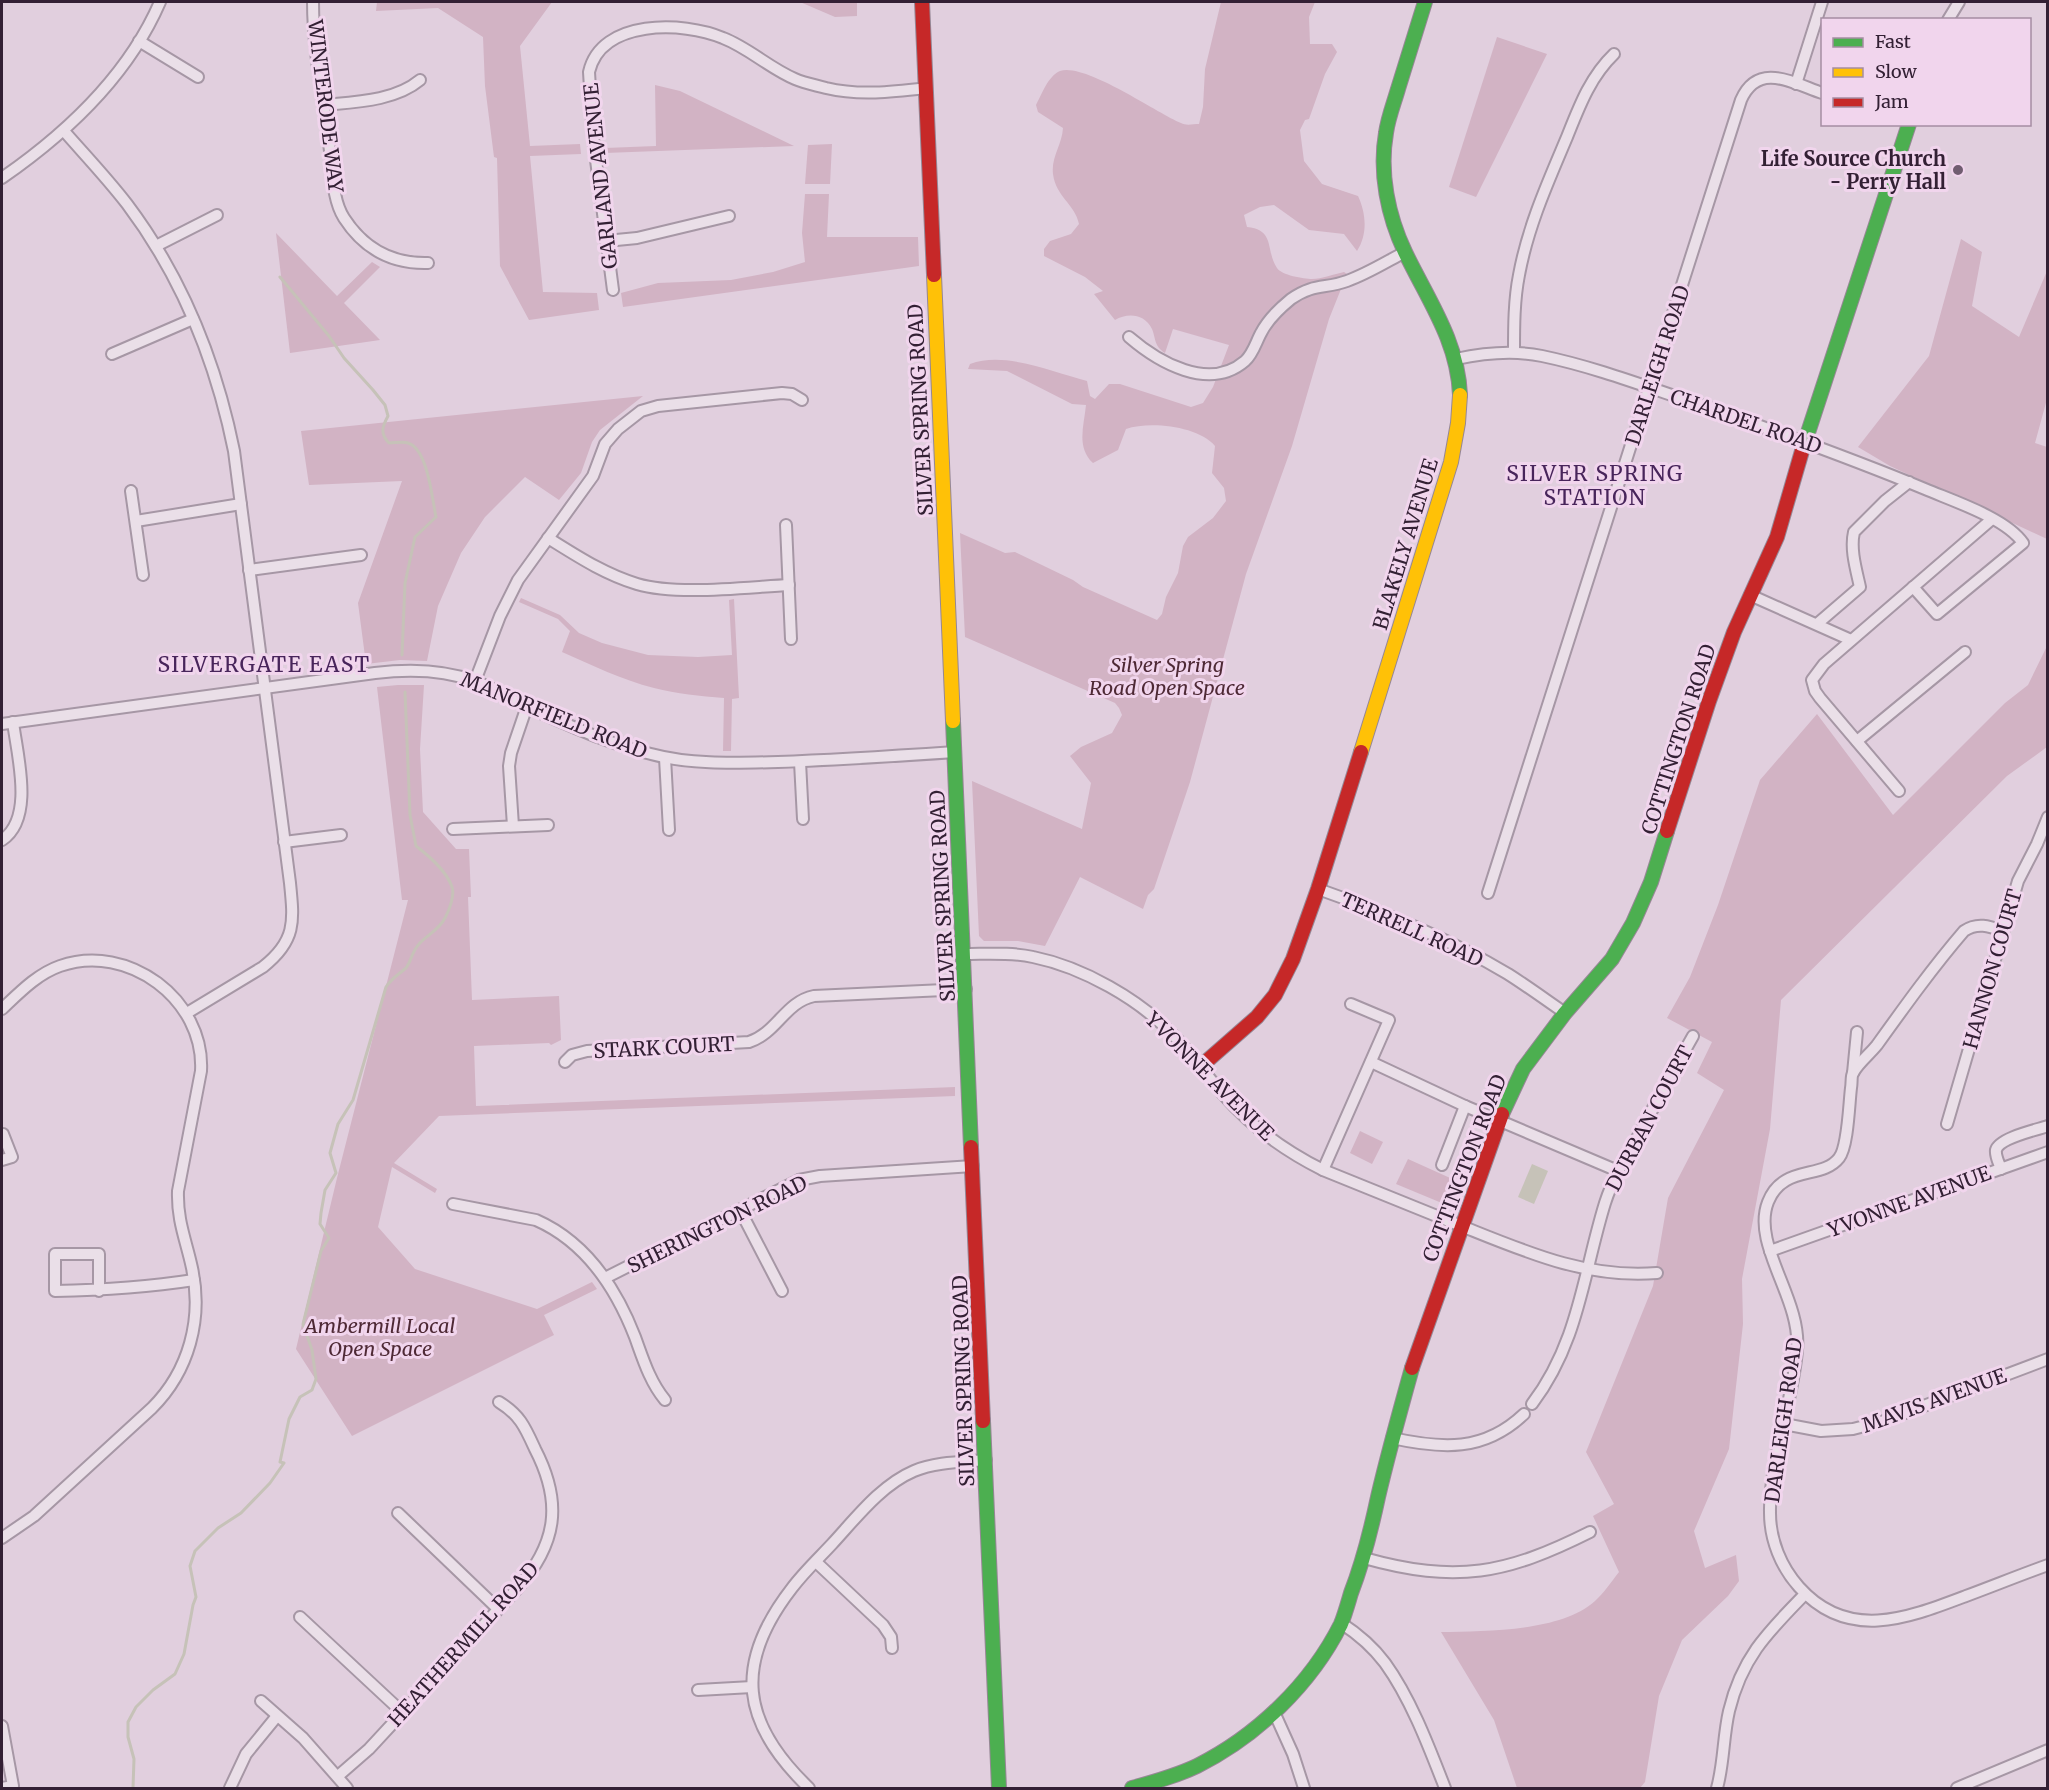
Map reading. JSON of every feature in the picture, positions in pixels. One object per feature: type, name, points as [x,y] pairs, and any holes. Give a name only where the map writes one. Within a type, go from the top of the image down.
[{"type":"street","points":[[2,178],[82,115],[115,75],[160,2]]},
{"type":"street","name":"WINTERODE WAY","points":[[313,2],[313,21],[336,197],[344,217],[365,241],[380,253],[400,261],[428,263]]},
{"type":"street","name":"SILVER SPRING ROAD","points":[[922,2],[999,1788]]},
{"type":"street","name":"BLAKELY AVENUE","points":[[1200,1067],[1257,1017],[1275,995],[1293,959],[1318,889],[1451,462],[1460,410],[1456,359],[1441,317],[1405,252],[1390,207],[1383,176],[1383,147],[1392,107],[1425,2]]},
{"type":"street","points":[[1796,84],[1822,2]]},
{"type":"street","points":[[1948,18],[1950,2]]},
{"type":"street","points":[[1949,18],[1959,2]]},
{"type":"street","name":"GARLAND AVENUE","points":[[612,290],[593,137],[589,72],[591,62],[600,48],[616,36],[643,30],[689,29],[724,38],[795,79],[828,88],[871,93],[926,88]]},
{"type":"street","points":[[138,41],[198,77]]},
{"type":"street","points":[[1514,352],[1519,276],[1532,223],[1588,89],[1605,63],[1614,54]]},
{"type":"street","name":"DARLEIGH ROAD","points":[[1488,893],[1745,89],[1753,82],[1774,77],[1821,93]]},
{"type":"street","points":[[324,105],[390,95],[409,88],[420,80]]},
{"type":"street","name":"COTTINGTON ROAD","points":[[1132,1788],[1168,1784],[1228,1748],[1274,1712],[1288,1699],[1312,1669],[1341,1623],[1365,1558],[1392,1438],[1413,1364],[1499,1119],[1523,1070],[1565,1013],[1612,958],[1643,902],[1734,632],[1777,537],[1805,441],[1908,126]]},
{"type":"street","points":[[64,131],[111,184],[156,246],[194,319],[208,354],[225,410],[234,451],[293,908],[292,923],[288,941],[282,950],[263,967],[186,1014]]},
{"type":"street","points":[[156,246],[217,215]]},
{"type":"street","points":[[606,241],[637,238],[729,216]]},
{"type":"street","points":[[1129,337],[1145,351],[1162,361],[1186,371],[1216,374],[1246,361],[1262,331],[1290,300],[1306,290],[1346,282],[1405,252]]},
{"type":"street","points":[[112,354],[194,319]]},
{"type":"street","name":"CHARDEL ROAD","points":[[1456,359],[1498,352],[1514,352],[1565,362],[1649,388],[1805,441],[1909,483],[1992,519],[2015,533],[2023,543],[1937,614],[1913,587]]},
{"type":"street","points":[[475,681],[508,597],[593,476],[605,444],[618,429],[640,411],[658,406],[782,393],[792,394],[802,400]]},
{"type":"street","points":[[1817,624],[1860,586],[1852,539],[1854,532],[1886,501],[1909,483]]},
{"type":"street","points":[[131,491],[143,575]]},
{"type":"street","points":[[136,521],[241,504]]},
{"type":"street","points":[[1899,791],[1820,699],[1812,685],[1816,672],[1992,519]]},
{"type":"street","points":[[786,525],[791,639]]},
{"type":"street","points":[[548,538],[604,572],[640,585],[685,589],[789,585]]},
{"type":"street","points":[[249,570],[361,555]]},
{"type":"street","points":[[1750,595],[1851,640]]},
{"type":"street","points":[[1857,741],[1965,652]]},
{"type":"street","name":"MANORFIELD ROAD","points":[[7,723],[397,671],[437,672],[475,681],[601,738],[665,758],[714,762],[800,762],[955,752]]},
{"type":"street","points":[[513,826],[509,766],[515,738],[527,706]]},
{"type":"street","points":[[2,840],[15,824],[22,798],[7,723]]},
{"type":"street","points":[[665,758],[669,830]]},
{"type":"street","points":[[800,762],[803,819]]},
{"type":"street","name":"HANNON COURT","points":[[1947,1124],[2018,880],[2048,817]]},
{"type":"street","points":[[453,829],[548,825]]},
{"type":"street","points":[[284,842],[341,835]]},
{"type":"street","name":"TERRELL ROAD","points":[[1318,889],[1389,915],[1434,935],[1509,975],[1565,1013]]},
{"type":"street","points":[[1853,1073],[1871,1053],[1964,931],[1970,927],[1982,925],[2003,931]]},
{"type":"street","name":"YVONNE AVENUE","points":[[964,954],[1031,956],[1079,972],[1122,994],[1174,1035],[1223,1095],[1269,1138],[1323,1170],[1530,1254],[1588,1270],[1612,1274],[1657,1273]]},
{"type":"street","points":[[2,1009],[27,985],[48,972],[79,962],[104,961],[147,975],[168,991],[195,1029],[202,1057],[200,1082],[179,1178],[178,1197],[183,1236],[194,1280],[196,1313],[193,1335],[186,1358],[168,1390],[152,1408],[34,1516],[2,1538]]},
{"type":"street","name":"STARK COURT","points":[[565,1062],[572,1055],[587,1051],[749,1042],[771,1030],[799,1002],[814,996],[966,989]]},
{"type":"street","points":[[1323,1170],[1389,1020],[1351,1004]]},
{"type":"street","name":"DARLEIGH ROAD","points":[[1805,1594],[1788,1574],[1780,1558],[1770,1525],[1769,1512],[1773,1479],[1796,1365],[1798,1337],[1790,1302],[1770,1251],[1763,1225],[1767,1205],[1773,1192],[1788,1179],[1831,1165],[1839,1159],[1845,1149],[1857,1032]]},
{"type":"street","name":"DURBAN COURT","points":[[1532,1404],[1545,1387],[1560,1360],[1571,1332],[1606,1202],[1618,1171],[1693,1036]]},
{"type":"street","points":[[1371,1062],[1465,1106],[1618,1171]]},
{"type":"street","points":[[1442,1165],[1465,1106]]},
{"type":"street","points":[[2001,1169],[1996,1148],[2001,1142],[2048,1126]]},
{"type":"street","points":[[2,1135],[12,1157],[2,1160]]},
{"type":"street","name":"YVONNE AVENUE","points":[[1770,1251],[2048,1152]]},
{"type":"street","name":"SHERINGTON ROAD","points":[[605,1278],[785,1186],[808,1178],[973,1166]]},
{"type":"street","points":[[453,1204],[521,1216],[549,1226],[590,1258],[605,1278],[626,1316],[655,1387],[665,1400]]},
{"type":"street","points":[[740,1210],[782,1291]]},
{"type":"street","points":[[99,1290],[99,1254],[55,1254],[55,1291],[99,1290],[141,1288],[194,1280]]},
{"type":"street","name":"MAVIS AVENUE","points":[[1784,1424],[1821,1431],[1853,1429],[1884,1421],[2048,1359]]},
{"type":"street","name":"HEATHERMILL ROAD","points":[[338,1776],[369,1749],[498,1609],[540,1559],[553,1518],[552,1492],[545,1467],[521,1420],[499,1402]]},
{"type":"street","points":[[1392,1438],[1442,1447],[1467,1443],[1502,1431],[1524,1414]]},
{"type":"street","points":[[809,1788],[791,1770],[768,1740],[757,1714],[752,1687],[753,1666],[762,1636],[781,1602],[816,1562],[861,1512],[904,1476],[916,1470],[938,1465],[986,1460]]},
{"type":"street","points":[[399,1513],[498,1609]]},
{"type":"street","points":[[1365,1558],[1422,1571],[1462,1574],[1526,1561],[1590,1532]]},
{"type":"street","points":[[816,1562],[883,1625],[891,1637],[892,1648]]},
{"type":"street","points":[[1717,1788],[1722,1770],[1729,1713],[1739,1678],[1762,1639],[1805,1594],[1840,1615],[1872,1622],[1888,1621],[1920,1614],[2048,1565]]},
{"type":"street","points":[[300,1617],[402,1712]]},
{"type":"street","points":[[1341,1623],[1359,1635],[1386,1664],[1421,1731],[1445,1788]]},
{"type":"street","points":[[698,1690],[752,1687]]},
{"type":"street","points":[[261,1701],[303,1738],[347,1788]]},
{"type":"street","points":[[1274,1712],[1293,1754],[1304,1788]]},
{"type":"street","points":[[230,1788],[246,1754],[277,1716]]},
{"type":"street","points":[[2,1726],[13,1786],[2,1788]]},
{"type":"street","points":[[1956,1788],[2048,1750]]},
{"type":"green space","points":[[377,2],[552,2],[520,46],[530,146],[580,144],[581,154],[530,156],[543,292],[597,293],[599,310],[529,320],[500,266],[497,158],[494,157],[485,86],[483,37],[438,8],[376,11]]},
{"type":"green space","points":[[800,2],[857,2],[857,16],[835,17]]},
{"type":"green space","name":"Silver Spring Road Open Space","points":[[1221,2],[1315,2],[1309,17],[1310,44],[1332,44],[1337,52],[1325,74],[1309,119],[1305,120],[1300,130],[1304,161],[1322,184],[1358,196],[1364,216],[1363,238],[1357,251],[1344,234],[1309,230],[1274,205],[1260,207],[1244,215],[1247,227],[1262,232],[1266,237],[1273,261],[1283,273],[1312,279],[1344,272],[1347,274],[1329,319],[1292,446],[1246,574],[1190,782],[1154,889],[1148,895],[1143,909],[1080,877],[1045,946],[1018,941],[984,941],[979,936],[972,781],[1082,829],[1091,783],[1070,756],[1081,747],[1112,733],[1122,715],[1115,703],[965,637],[960,533],[1005,553],[1015,552],[1083,587],[1157,620],[1162,614],[1166,597],[1178,573],[1183,546],[1188,537],[1213,518],[1226,501],[1224,488],[1212,473],[1215,446],[1207,439],[1173,427],[1148,425],[1126,429],[1118,450],[1093,463],[1084,450],[1083,443],[1086,405],[1072,404],[1007,371],[968,369],[970,364],[984,361],[1013,361],[1087,381],[1090,396],[1095,399],[1109,384],[1120,384],[1191,407],[1203,403],[1213,387],[1229,345],[1173,329],[1165,353],[1157,345],[1152,329],[1145,320],[1135,316],[1125,316],[1115,320],[1094,294],[1103,291],[1085,277],[1044,256],[1044,249],[1050,241],[1071,234],[1079,224],[1074,211],[1058,189],[1053,174],[1063,128],[1038,112],[1036,105],[1056,73],[1071,70],[1103,81],[1183,124],[1199,124],[1203,107],[1205,69]]},
{"type":"green space","points":[[1497,37],[1547,54],[1476,197],[1449,187]]},
{"type":"green space","points":[[655,85],[680,91],[794,146],[605,153],[605,148],[656,146]]},
{"type":"green space","points":[[832,144],[830,184],[805,184],[808,145]]},
{"type":"green space","points":[[805,194],[829,194],[827,237],[918,237],[919,266],[623,307],[621,293],[658,283],[731,280],[773,272],[805,262],[802,233]]},
{"type":"green space","points":[[276,233],[337,296],[372,262],[380,267],[344,303],[380,340],[290,353]]},
{"type":"green space","points":[[1961,239],[1982,252],[1972,306],[2019,337],[2047,271],[2047,399],[2035,443],[2047,447],[2047,539],[1890,466],[1858,447],[1929,356]]},
{"type":"green space","points":[[643,396],[600,430],[592,442],[581,473],[559,500],[525,477],[485,517],[461,553],[438,606],[427,661],[400,660],[366,664],[358,603],[402,481],[309,485],[301,431]]},
{"type":"green space","points":[[521,598],[560,615],[579,633],[602,643],[648,655],[698,657],[732,655],[729,600],[734,599],[739,698],[732,699],[731,751],[723,751],[724,698],[680,693],[642,685],[562,652],[570,631],[558,619],[519,602]]},
{"type":"green space","points":[[2047,646],[2047,747],[2007,776],[1781,1000],[1770,1129],[1742,1279],[1743,1324],[1729,1449],[1694,1531],[1705,1568],[1736,1555],[1739,1581],[1728,1596],[1682,1640],[1659,1696],[1645,1782],[1640,1788],[1517,1788],[1494,1720],[1441,1632],[1522,1628],[1563,1619],[1595,1601],[1619,1572],[1593,1516],[1614,1504],[1586,1452],[1653,1286],[1668,1198],[1724,1090],[1697,1073],[1712,1042],[1667,1018],[1690,977],[1718,905],[1760,780],[1817,714],[1893,815],[2005,703],[2028,685]]},
{"type":"green space","name":"Ambermill Local Open Space","points":[[424,685],[420,749],[423,812],[456,849],[469,849],[471,897],[468,897],[472,1000],[559,996],[561,1040],[551,1045],[549,1043],[474,1046],[476,1106],[955,1087],[955,1096],[439,1116],[394,1163],[437,1189],[435,1193],[392,1167],[378,1227],[415,1269],[537,1309],[592,1282],[597,1289],[544,1315],[554,1335],[352,1436],[296,1349],[408,900],[402,900],[377,687]]},
{"type":"green space","points":[[1360,1131],[1383,1142],[1372,1164],[1350,1153]]},
{"type":"green space","points":[[1408,1159],[1459,1182],[1452,1205],[1449,1206],[1396,1184]]},
{"type":"shaded area","points":[[1532,1164],[1548,1171],[1534,1204],[1518,1197]]},
{"type":"waterway","points":[[280,277],[329,336],[344,358],[385,405],[388,416],[383,430],[386,440],[389,443],[406,442],[415,447],[425,464],[436,517],[415,537],[405,583],[402,655]]},
{"type":"waterway","points":[[133,1788],[134,1759],[128,1737],[128,1722],[136,1707],[153,1690],[175,1674],[184,1654],[196,1597],[190,1566],[195,1551],[218,1528],[241,1513],[270,1483],[284,1463],[280,1462],[289,1419],[300,1397],[312,1390],[316,1379],[312,1350],[303,1324],[321,1251],[329,1238],[320,1224],[325,1190],[336,1173],[330,1153],[338,1124],[353,1100],[386,987],[406,968],[419,944],[442,922],[451,903],[453,890],[446,875],[416,846],[410,815],[405,692]]},
{"type":"traffic: fast","points":[[1425,2],[1388,122],[1384,148],[1384,179],[1399,238],[1448,339],[1458,375],[1460,395]]},
{"type":"traffic: fast","points":[[1802,451],[1908,126]]},
{"type":"traffic: fast","points":[[953,721],[971,1147]]},
{"type":"traffic: fast","points":[[1502,1114],[1523,1069],[1565,1013],[1612,959],[1633,923],[1651,882],[1667,831]]},
{"type":"traffic: fast","points":[[1132,1788],[1189,1770],[1241,1740],[1261,1724],[1298,1687],[1329,1646],[1341,1624],[1363,1558],[1412,1368]]},
{"type":"traffic: fast","points":[[983,1421],[999,1788]]},
{"type":"traffic: slow","points":[[934,275],[953,721]]},
{"type":"traffic: slow","points":[[1361,752],[1451,462],[1460,395]]},
{"type":"traffic: jam","points":[[922,2],[934,275]]},
{"type":"traffic: jam","points":[[1667,831],[1734,632],[1777,537],[1802,451]]},
{"type":"traffic: jam","points":[[1200,1067],[1257,1017],[1275,995],[1293,959],[1318,889],[1361,752]]},
{"type":"traffic: jam","points":[[1412,1368],[1502,1114]]},
{"type":"traffic: jam","points":[[971,1147],[983,1421]]},
{"type":"place","name":"Life Source Church - Perry Hall","points":[[1958,170]]},
{"type":"district","name":"SILVER SPRING STATION","points":[[1595,485]]},
{"type":"district","name":"SILVERGATE EAST","points":[[264,664]]}]
